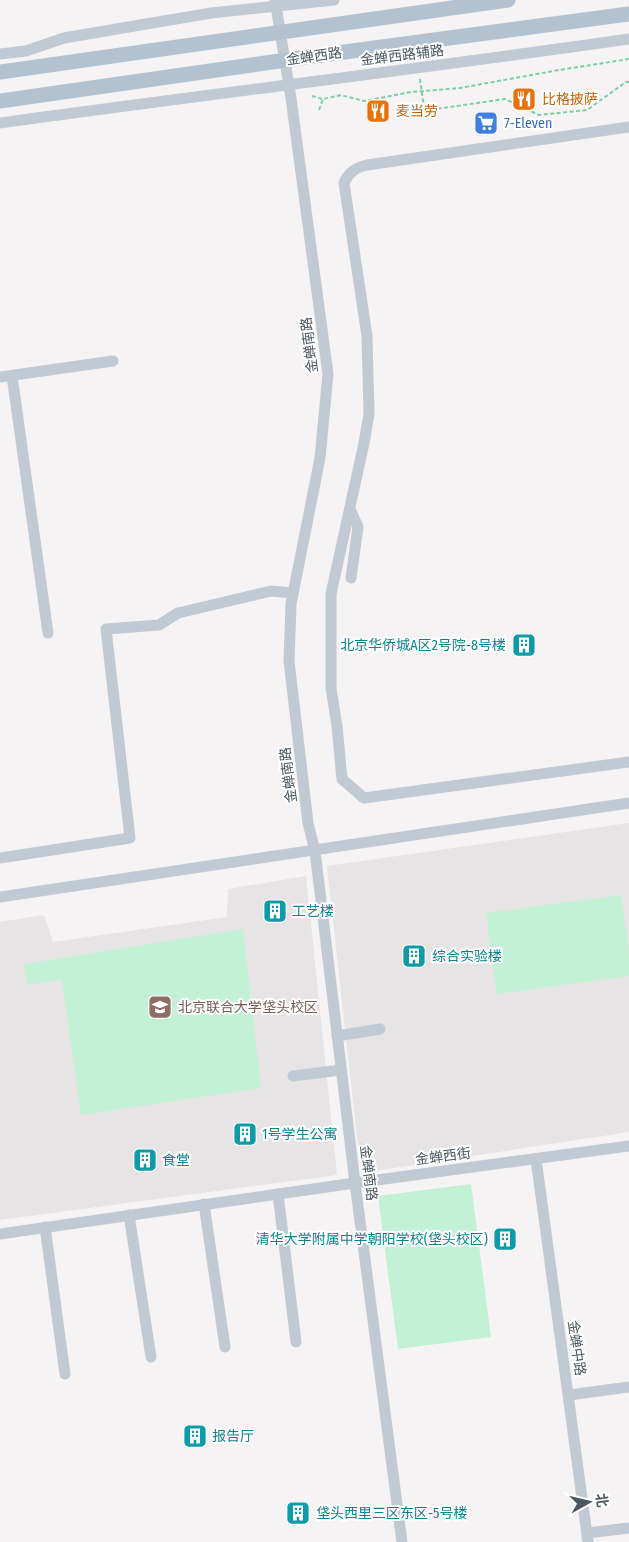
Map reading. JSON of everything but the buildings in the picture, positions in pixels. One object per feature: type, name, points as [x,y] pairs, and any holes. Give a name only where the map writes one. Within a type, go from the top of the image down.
[{"type":"main road","name":"金蝉西路","points":[[0,72],[508,0]]},
{"type":"main road","name":"金蝉西路","points":[[0,100],[629,14]]},
{"type":"street","points":[[0,54],[26,51],[64,38],[211,13],[276,3],[334,0]]},
{"type":"street","name":"金蝉南路","points":[[276,3],[289,84],[328,374],[320,458],[291,604],[289,661],[308,824],[315,851],[355,1183],[402,1542]]},
{"type":"street","name":"金蝉西路辅路","points":[[0,123],[629,39]]},
{"type":"street","points":[[629,127],[367,165],[356,168],[348,174],[344,183],[367,336],[369,414],[331,594],[331,688],[342,779],[364,798],[629,762]]},
{"type":"street","points":[[0,377],[114,361]]},
{"type":"street","points":[[12,376],[48,633]]},
{"type":"street","points":[[350,509],[358,527],[351,578]]},
{"type":"street","points":[[0,858],[130,838],[106,629],[159,624],[178,613],[271,592],[293,593]]},
{"type":"street","points":[[0,897],[629,803]]},
{"type":"street","points":[[337,1036],[380,1029]]},
{"type":"street","points":[[293,1076],[341,1070]]},
{"type":"street","name":"金蝉西街","points":[[0,1234],[629,1146]]},
{"type":"street","name":"金蝉中路","points":[[536,1159],[587,1538]]},
{"type":"street","points":[[278,1194],[296,1342]]},
{"type":"street","points":[[204,1204],[225,1347]]},
{"type":"street","points":[[129,1215],[151,1356]]},
{"type":"street","points":[[45,1227],[64,1374]]},
{"type":"street","points":[[569,1395],[629,1387]]},
{"type":"street","points":[[587,1538],[629,1528]]},
{"type":"path","points":[[312,96],[323,99],[341,95],[364,101],[411,92],[460,88],[559,70],[629,60]]},
{"type":"path","points":[[423,101],[436,109],[505,99],[539,115],[587,110],[626,82],[629,82]]},
{"type":"path","points":[[319,110],[323,99]]},
{"type":"shaded area","name":"北京联合大学垡头校区","points":[[629,823],[629,1132],[361,1173],[327,866]]},
{"type":"shaded area","name":"北京联合大学垡头校区","points":[[306,876],[337,1175],[0,1220],[0,922],[44,915],[53,942],[227,917],[228,889]]},
{"type":"green space","points":[[621,895],[629,955],[629,976],[497,994],[486,913]]},
{"type":"green space","points":[[243,929],[261,1088],[81,1115],[62,980],[27,985],[24,964]]},
{"type":"green space","points":[[471,1184],[491,1337],[398,1349],[378,1196]]},
{"type":"place","name":"比格披萨","points":[[524,99]]},
{"type":"place","name":"麦当劳","points":[[378,111]]},
{"type":"place","name":"7-Eleven","points":[[486,123]]},
{"type":"place","name":"北京华侨城A区2号院-8号楼","points":[[524,645]]},
{"type":"place","name":"工艺楼","points":[[275,911]]},
{"type":"place","name":"综合实验楼","points":[[414,956]]},
{"type":"place","name":"北京联合大学垡头校区","points":[[160,1007]]},
{"type":"place","name":"1号学生公寓","points":[[245,1134]]},
{"type":"place","name":"食堂","points":[[145,1160]]},
{"type":"place","name":"清华大学附属中学朝阳学校(垡头校区)","points":[[505,1239]]},
{"type":"place","name":"报告厅","points":[[195,1436]]},
{"type":"place","name":"垡头西里三区东区-5号楼","points":[[298,1513]]}]
